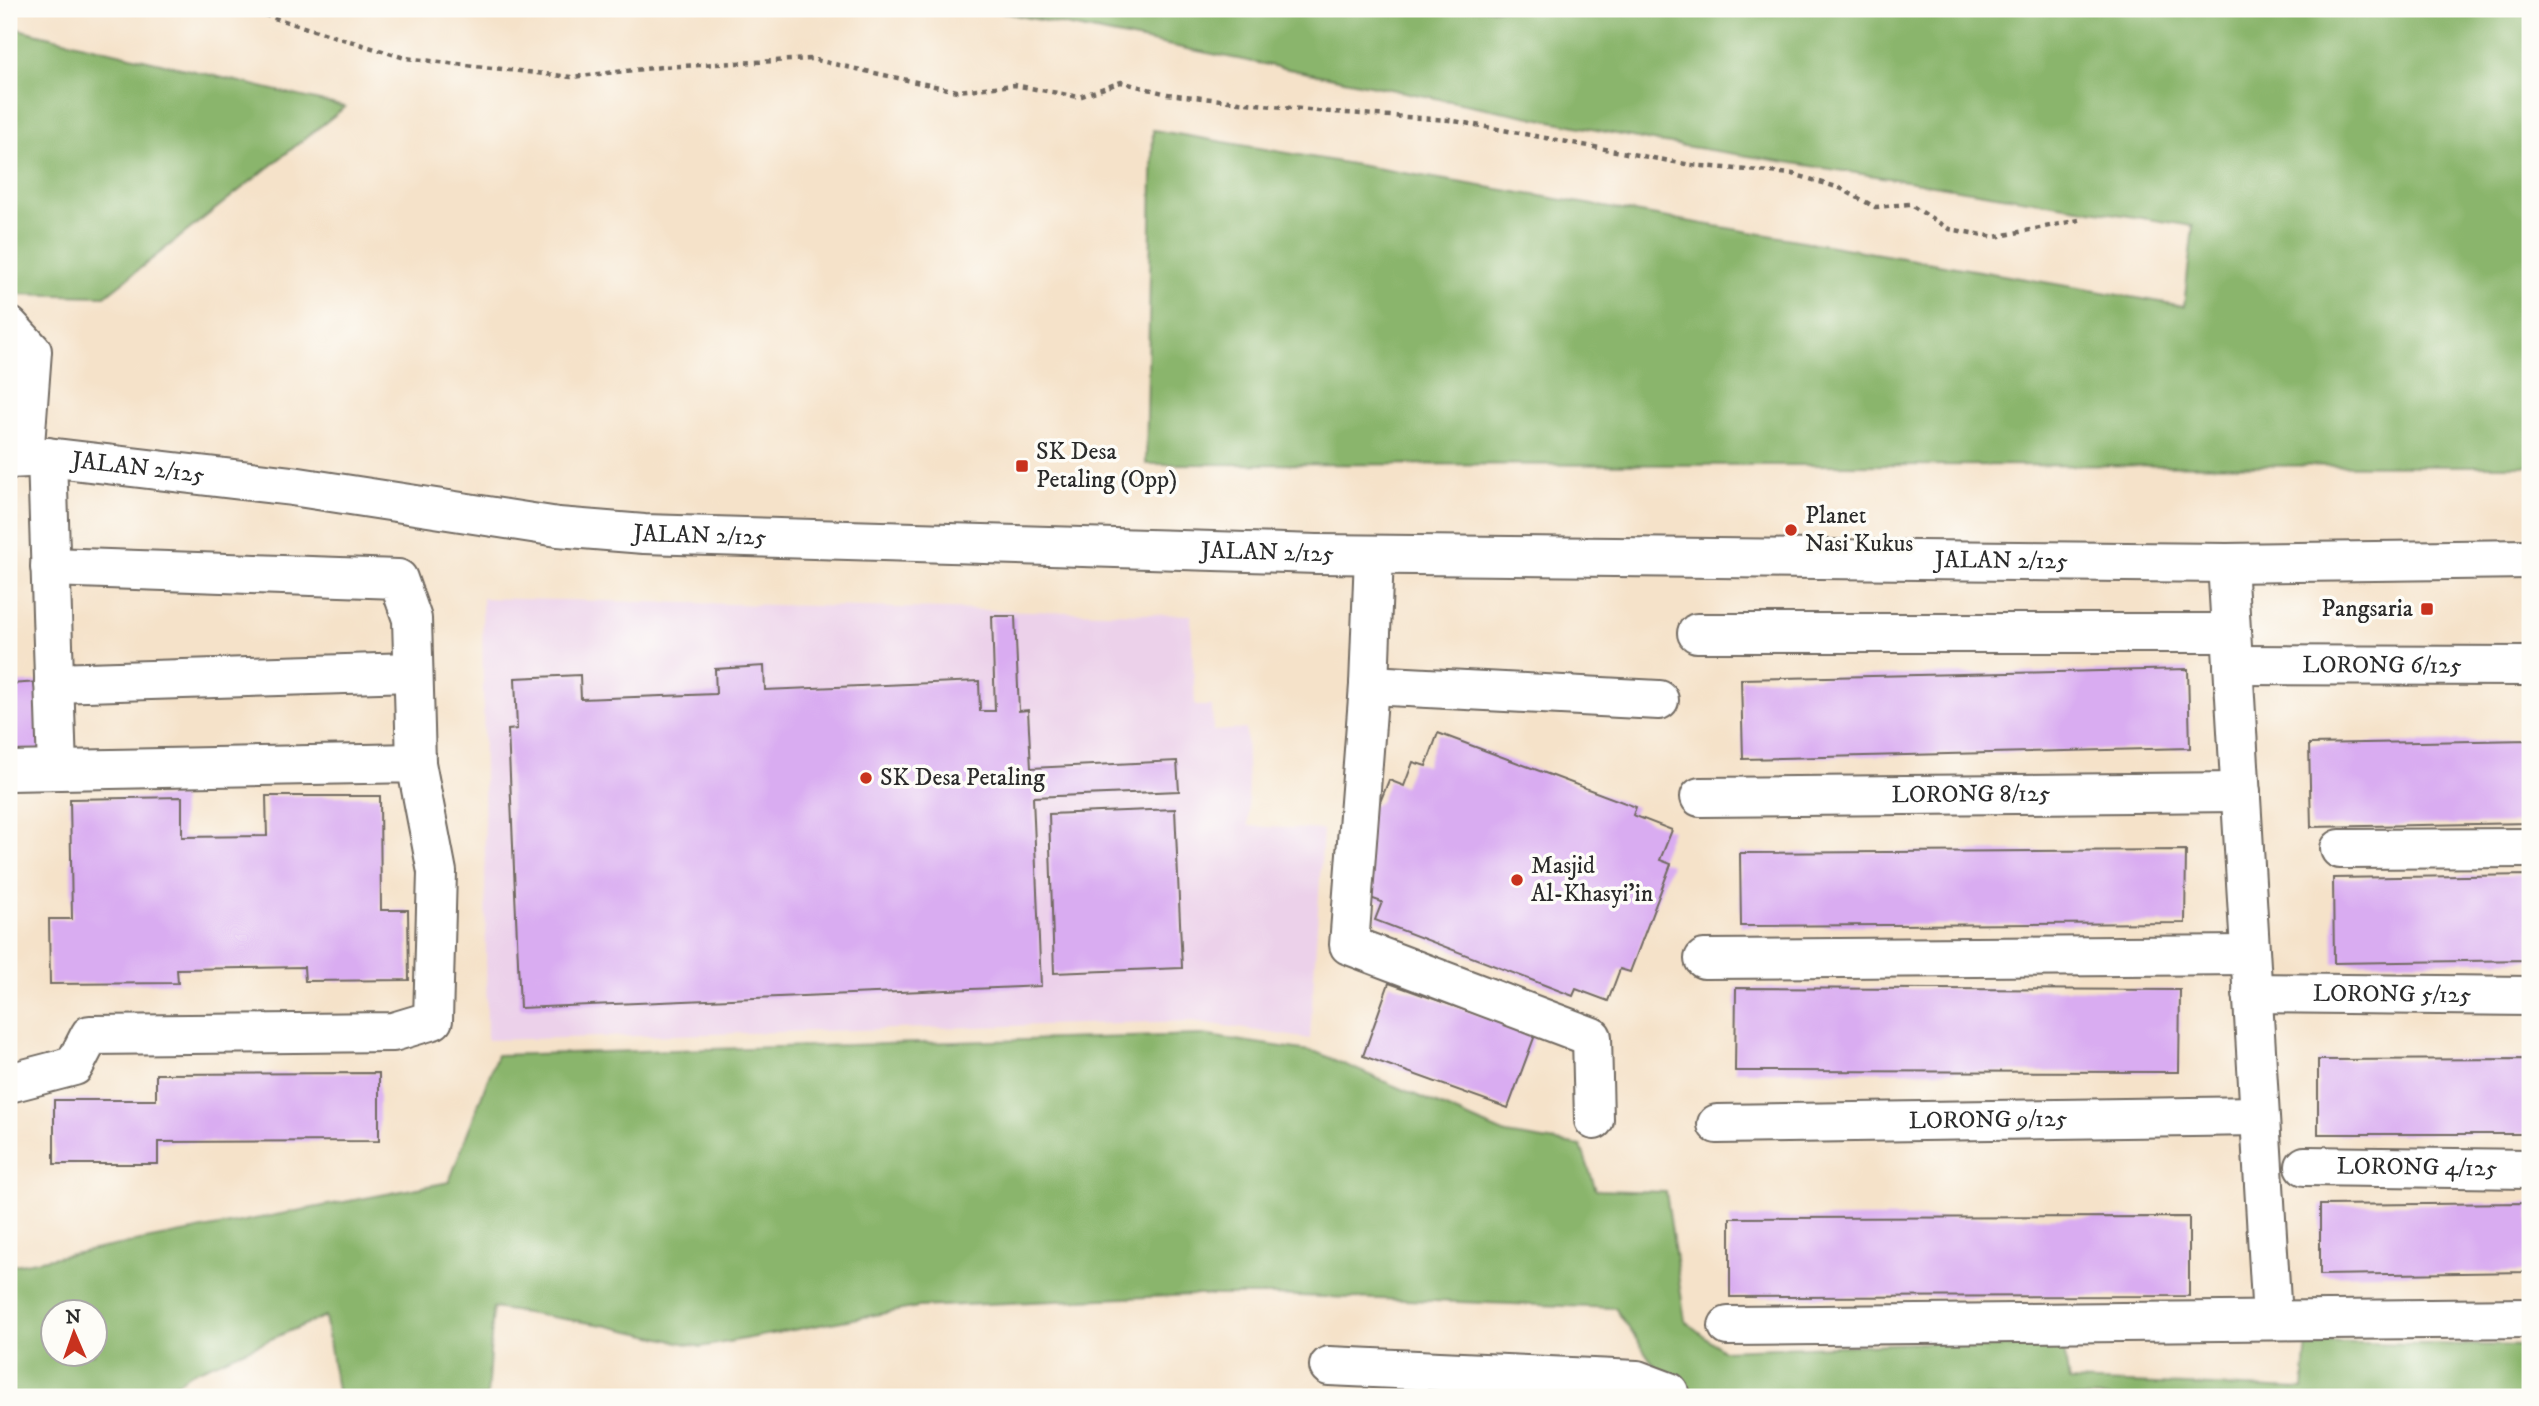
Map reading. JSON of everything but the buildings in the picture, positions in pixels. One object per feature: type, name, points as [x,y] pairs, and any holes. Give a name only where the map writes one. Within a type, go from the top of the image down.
[{"type":"street","points":[[9,326],[32,351],[27,458],[50,567],[57,770]]},
{"type":"street","name":"JALAN 2/125","points":[[27,458],[292,486],[558,527],[644,534],[1374,555],[2227,563],[2530,559]]},
{"type":"street","points":[[1374,555],[1369,685],[1349,945],[1592,1037],[1594,1120]]},
{"type":"street","points":[[2227,563],[2272,1320]]},
{"type":"street","points":[[9,1083],[74,1066],[90,1035],[393,1032],[433,1020],[436,872],[416,763],[412,619],[398,579],[50,567]]},
{"type":"street","name":"LORONG 6/125","points":[[1697,633],[2232,649],[2530,666]]},
{"type":"street","points":[[54,683],[412,672]]},
{"type":"street","points":[[1369,685],[1658,700]]},
{"type":"street","points":[[9,771],[416,763]]},
{"type":"street","name":"LORONG 8/125","points":[[1700,797],[2241,792]]},
{"type":"street","points":[[2340,849],[2530,848]]},
{"type":"street","points":[[1704,959],[2250,955]]},
{"type":"street","name":"LORONG 5/125","points":[[2252,993],[2530,996]]},
{"type":"street","name":"LORONG 9/125","points":[[1717,1124],[2259,1116]]},
{"type":"street","name":"LORONG 4/125","points":[[2305,1166],[2530,1170]]},
{"type":"street","points":[[1728,1326],[2530,1318]]},
{"type":"street","points":[[1329,1366],[1637,1380],[1669,1392],[1669,1397]]},
{"type":"path","points":[[245,9],[405,58],[571,77],[662,67],[811,59],[957,91],[1014,85],[1079,97],[1121,82],[1167,94],[1318,111],[1449,120],[1691,165],[1793,174],[1840,188],[1875,207],[1909,204],[1949,229],[1995,237],[2079,220]]},
{"type":"shaded area","name":"SK Desa Petaling","points":[[482,598],[1191,615],[1195,706],[1212,706],[1213,731],[1246,729],[1249,826],[1323,830],[1310,1039],[1193,1021],[487,1040]]},
{"type":"green space","points":[[985,9],[2530,9],[2530,466],[1146,464],[1153,130],[2184,306],[2193,226],[1652,141]]},
{"type":"green space","points":[[9,27],[345,107],[105,296],[9,294]]},
{"type":"green space","points":[[1202,1035],[1316,1052],[1506,1134],[1581,1146],[1596,1190],[1666,1192],[1685,1321],[1722,1350],[2062,1338],[2069,1381],[2303,1389],[2307,1342],[2530,1346],[2530,1397],[1704,1397],[1658,1371],[1615,1308],[1273,1295],[1195,1295],[918,1307],[701,1347],[603,1325],[493,1308],[487,1397],[338,1397],[325,1316],[189,1374],[159,1397],[9,1397],[9,1266],[449,1182],[497,1055]]},
{"type":"place","name":"SK Desa Petaling (Opp)","points":[[1022,466]]},
{"type":"place","name":"Planet Nasi Kukus","points":[[1791,530]]},
{"type":"place","name":"Pangsaria","points":[[2427,609]]},
{"type":"place","name":"SK Desa Petaling","points":[[866,778]]},
{"type":"place","name":"Masjid Al-Khasyi'in","points":[[1517,880]]}]
